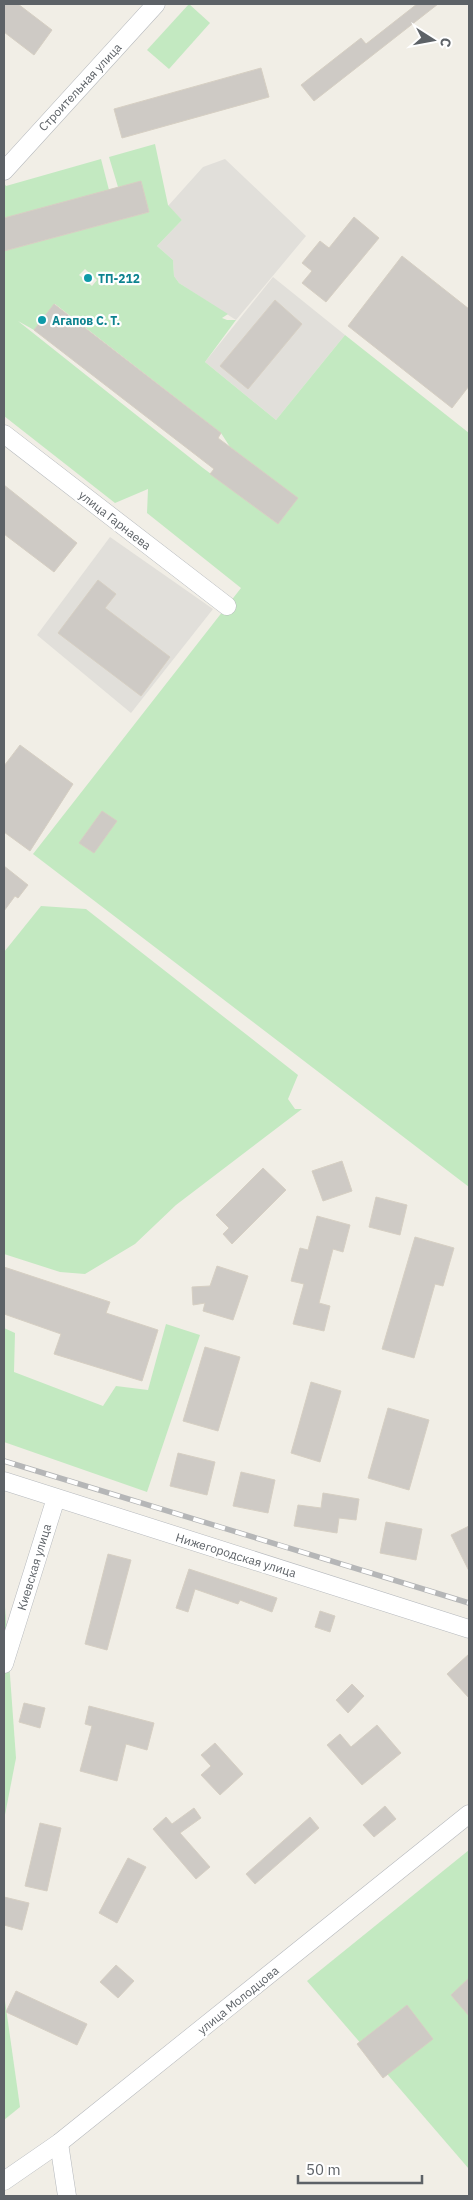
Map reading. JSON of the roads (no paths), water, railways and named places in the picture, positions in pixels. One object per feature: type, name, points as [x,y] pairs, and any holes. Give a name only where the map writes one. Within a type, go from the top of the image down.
[{"type":"street","name":"Строительная улица","points":[[4,171],[156,4]]},
{"type":"street","name":"улица Гарнаева","points":[[4,434],[227,606]]},
{"type":"street","name":"Нижегородская улица","points":[[4,1481],[469,1628]]},
{"type":"street","name":"Киевская улица","points":[[4,1664],[56,1498]]},
{"type":"street","name":"улица Молодцова","points":[[4,2181],[59,2143],[469,1814]]},
{"type":"street","points":[[59,2143],[67,2196]]},
{"type":"railway","points":[[4,1461],[469,1603]]},
{"type":"place","name":"ТП-212","points":[[88,278]]},
{"type":"place","name":"Агапов С. Т.","points":[[42,320]]}]
